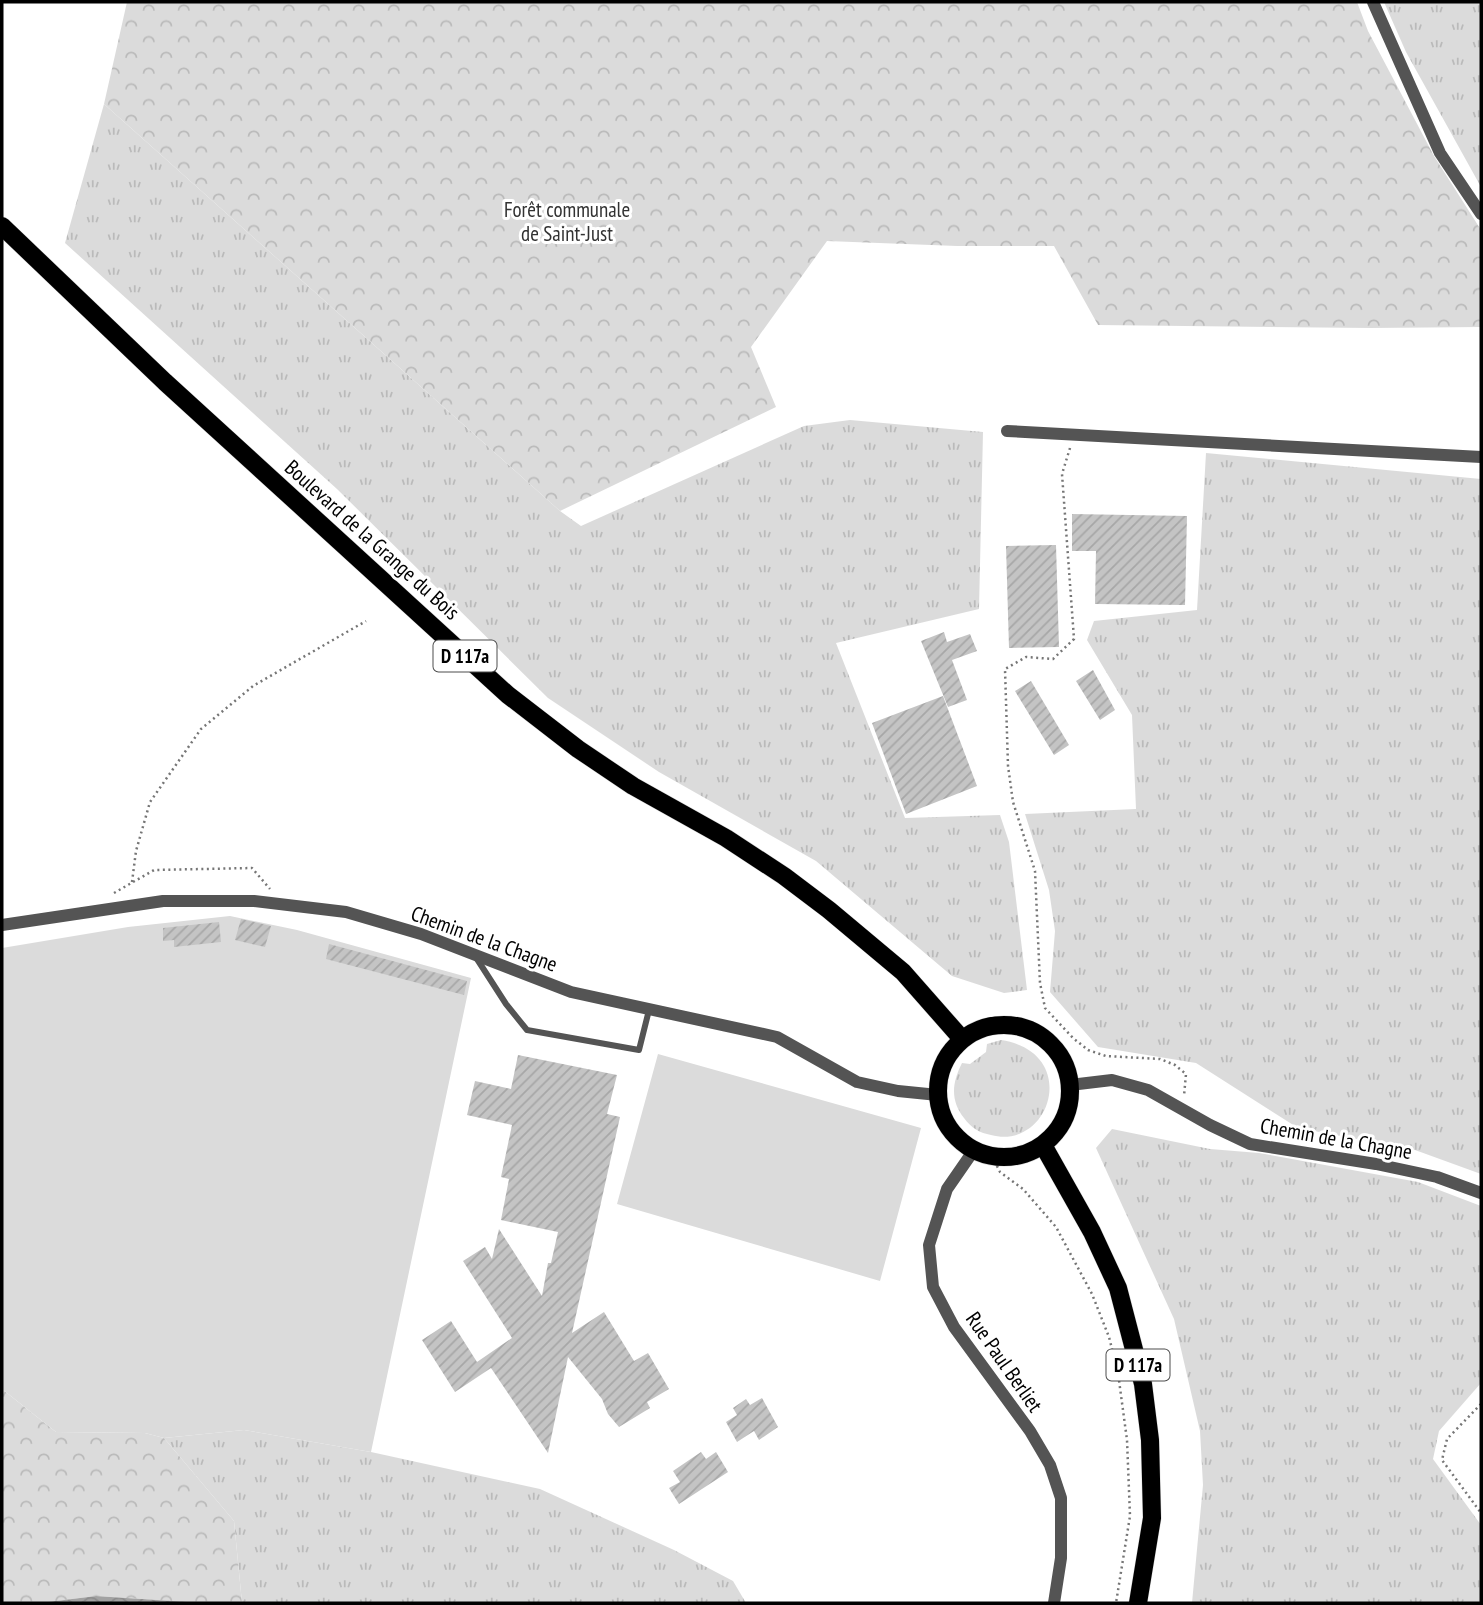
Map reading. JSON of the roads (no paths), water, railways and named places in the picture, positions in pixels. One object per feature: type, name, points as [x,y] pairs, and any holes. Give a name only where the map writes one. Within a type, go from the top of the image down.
[{"type":"main road","name":"Boulevard de la Grange du Bois","points":[[2,226],[165,382],[508,695],[578,750],[634,786],[726,838],[830,910],[903,972],[962,1039]]},
{"type":"main road","points":[[1007,1024],[1038,1033],[1050,1043],[1060,1055],[1070,1085],[1070,1102],[1055,1133],[1043,1145],[1028,1153],[1011,1157],[992,1156],[974,1150],[956,1137],[944,1117],[938,1095],[943,1064],[962,1039],[984,1028],[1007,1024]]},
{"type":"main road","name":"D 117a","points":[[1043,1145],[1092,1232],[1118,1288],[1143,1384],[1150,1440],[1152,1518],[1138,1603]]},
{"type":"street","points":[[1373,2],[1440,153],[1481,214]]},
{"type":"street","points":[[1007,431],[1481,457]]},
{"type":"street","name":"Chemin de la Chagne","points":[[2,925],[163,901],[254,901],[346,912],[421,934],[571,992],[777,1037],[857,1082],[898,1091],[938,1095]]},
{"type":"street","name":"Chemin de la Chagne","points":[[1070,1085],[1112,1080],[1148,1090],[1250,1144],[1376,1164],[1437,1177],[1481,1193]]},
{"type":"street","name":"Rue Paul Berliet","points":[[974,1150],[947,1189],[929,1245],[933,1287],[954,1327],[1030,1431],[1050,1465],[1061,1497],[1061,1558],[1054,1603]]},
{"type":"lane","points":[[474,954],[506,1004],[527,1030],[639,1050],[649,1010]]},
{"type":"water","points":[[96,1596],[111,1597],[203,1603],[40,1603]]},
{"type":"park label","name":"Forêt communale de Saint-Just","points":[[567,222]]}]
